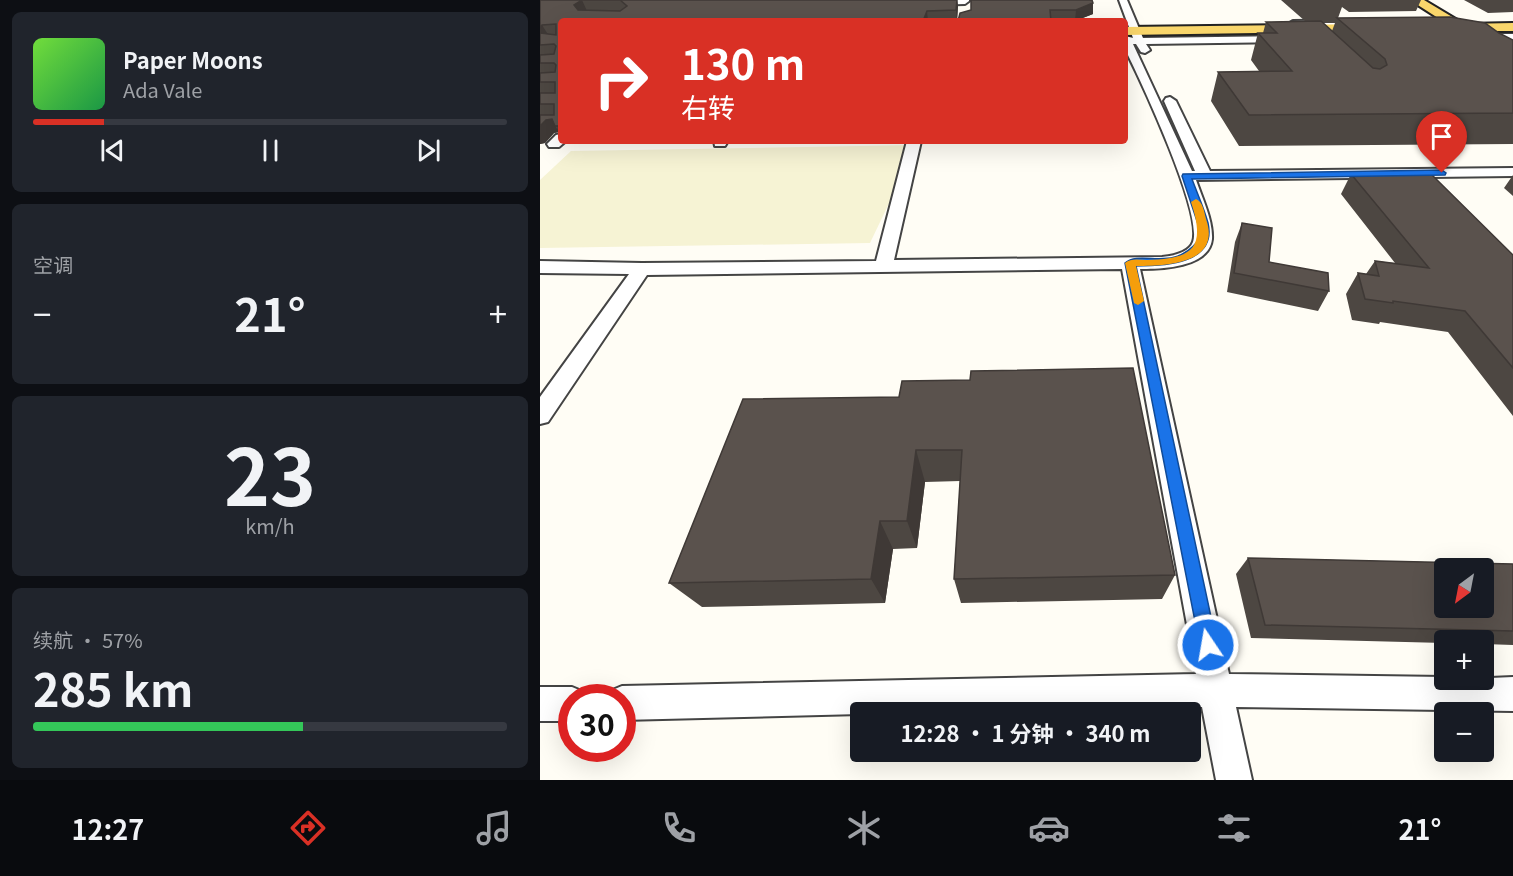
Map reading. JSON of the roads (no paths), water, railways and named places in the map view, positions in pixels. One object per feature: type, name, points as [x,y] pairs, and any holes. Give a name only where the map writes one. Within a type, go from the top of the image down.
[{"type":"main road","points":[[1416,0],[1513,49]]},
{"type":"main road","points":[[1431,0],[1513,59]]},
{"type":"main road","points":[[1436,30],[1513,27]]},
{"type":"main road","points":[[1473,30],[1513,35]]},
{"type":"main road","points":[[1130,37],[1379,31]]},
{"type":"street","points":[[1123,0],[1126,18]]},
{"type":"street","points":[[929,12],[932,1]]},
{"type":"street","points":[[921,2],[965,4]]},
{"type":"street","points":[[1340,12],[1354,23]]},
{"type":"street","points":[[1436,30],[1473,30],[1513,22]]},
{"type":"street","points":[[1130,37],[1192,26],[1354,23],[1379,31]]},
{"type":"street","points":[[1130,37],[1151,63]]},
{"type":"street","points":[[540,267],[642,269],[1162,263],[1185,258],[1203,241],[1203,224],[1130,37]]},
{"type":"street","points":[[1166,93],[1205,176]]},
{"type":"street","points":[[884,265],[913,144]]},
{"type":"street","points":[[1186,176],[1513,172]]},
{"type":"street","points":[[1130,263],[1234,780]]},
{"type":"street","points":[[540,415],[642,269]]},
{"type":"street","points":[[636,703],[1217,690],[1513,694]]},
{"type":"street","points":[[540,704],[558,704]]}]
